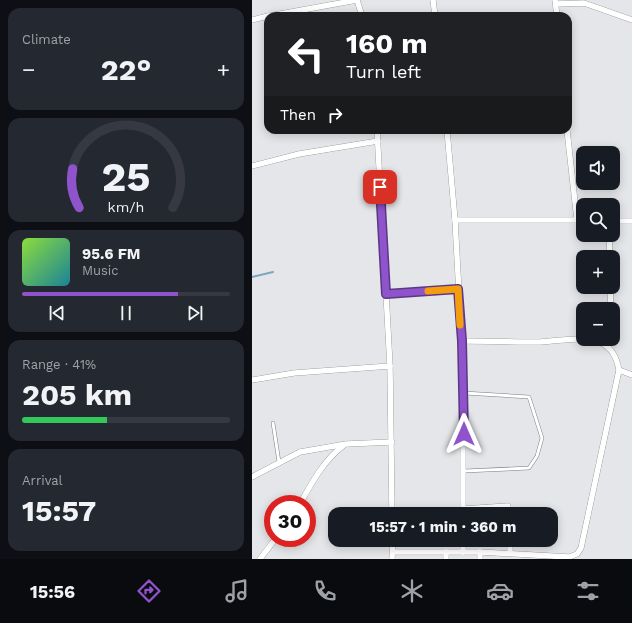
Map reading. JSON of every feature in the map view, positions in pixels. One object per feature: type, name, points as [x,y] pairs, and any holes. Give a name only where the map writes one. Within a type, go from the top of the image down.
[{"type":"street","points":[[291,12],[357,0],[361,12]]},
{"type":"street","points":[[433,0],[434,12]]},
{"type":"street","points":[[557,12],[556,2],[584,3],[632,20]]},
{"type":"street","points":[[252,20],[264,17]]},
{"type":"street","points":[[377,134],[390,366],[392,507]]},
{"type":"street","points":[[447,134],[455,220],[462,341],[464,393],[463,507]]},
{"type":"street","points":[[568,134],[577,198]]},
{"type":"street","points":[[252,166],[299,154],[378,141]]},
{"type":"street","points":[[455,220],[576,220]]},
{"type":"street","points":[[620,221],[632,221]]},
{"type":"street","points":[[386,294],[458,289]]},
{"type":"street","points":[[462,341],[540,342],[576,339]]},
{"type":"street","points":[[393,552],[480,552],[569,557],[577,554],[581,548],[619,370],[617,359],[608,346]]},
{"type":"street","points":[[252,380],[302,373],[390,366]]},
{"type":"street","points":[[619,370],[632,376]]},
{"type":"street","points":[[252,477],[280,464],[300,452],[346,444],[392,442]]},
{"type":"street","points":[[304,495],[309,486],[337,450],[346,444]]},
{"type":"street","points":[[499,507],[508,507]]},
{"type":"street","points":[[260,559],[269,547]]},
{"type":"street","points":[[392,559],[393,547]]},
{"type":"street","points":[[463,547],[463,552]]},
{"type":"street","points":[[446,552],[446,559]]},
{"type":"street","points":[[480,552],[480,559]]},
{"type":"lane","points":[[464,393],[529,397],[542,438],[537,456],[529,468],[464,471]]},
{"type":"lane","points":[[273,423],[280,464]]},
{"type":"waterway","points":[[252,277],[273,272]]},
{"type":"slow traffic","points":[[428,291],[458,289],[460,325]]},
{"type":"route","points":[[380,187],[386,294],[458,289],[462,341],[464,434]]}]
